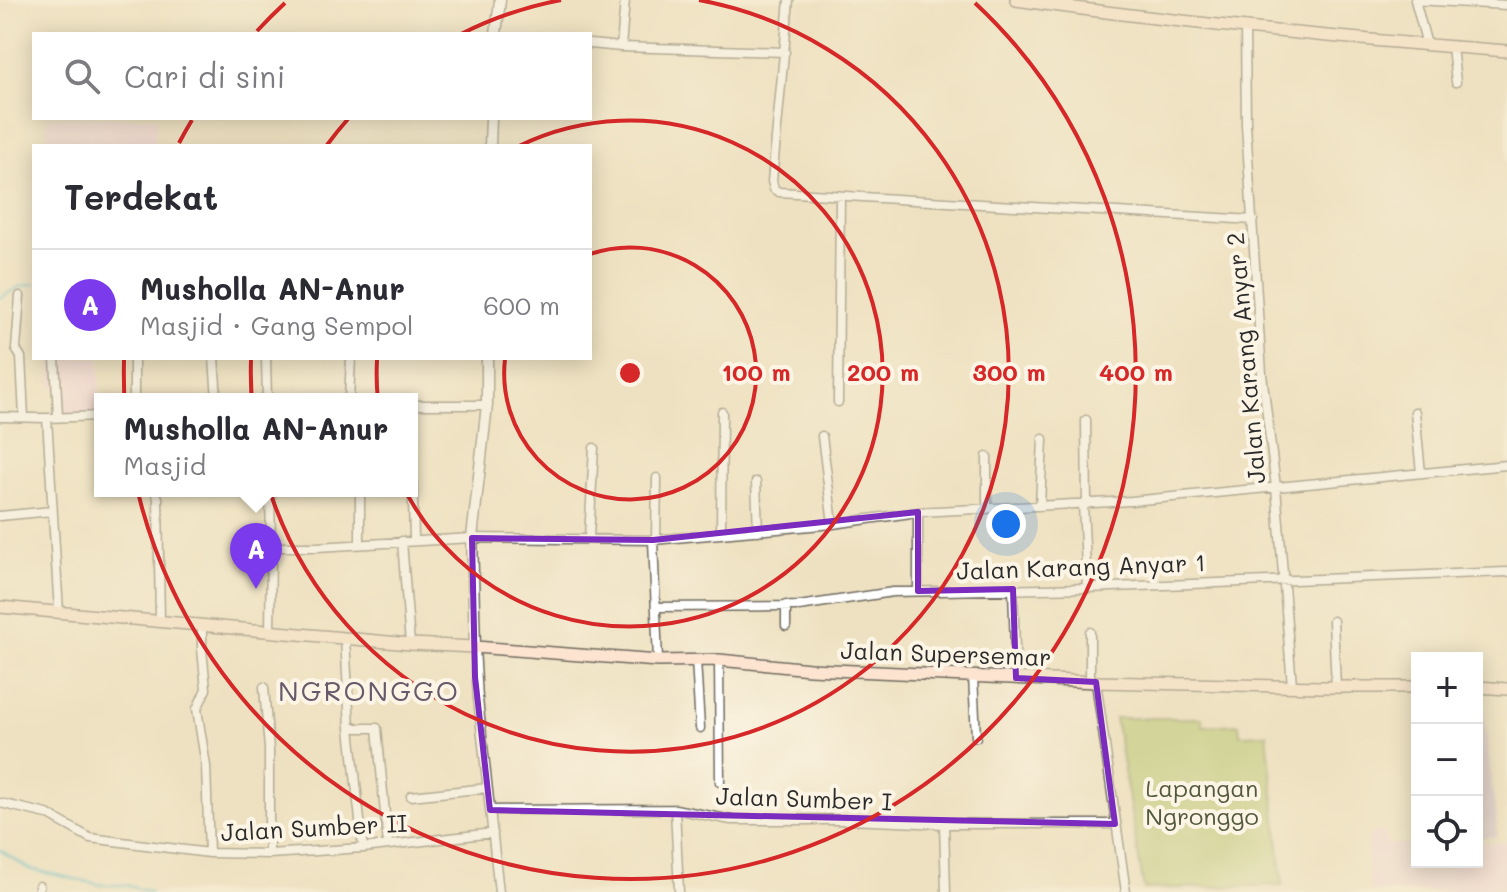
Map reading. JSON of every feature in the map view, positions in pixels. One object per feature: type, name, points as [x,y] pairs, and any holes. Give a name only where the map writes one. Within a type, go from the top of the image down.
[{"type":"main road","points":[[1016,0],[1245,27],[1507,51]]},
{"type":"main road","name":"Jalan Supersemar","points":[[0,607],[410,644],[658,661],[719,660],[810,669],[1093,682],[1411,687]]},
{"type":"main road","points":[[1483,687],[1507,689]]},
{"type":"street","points":[[496,32],[500,0]]},
{"type":"street","points":[[621,47],[625,0]]},
{"type":"street","points":[[789,0],[773,185],[776,191],[1253,220]]},
{"type":"street","points":[[1427,45],[1415,0],[1507,5]]},
{"type":"street","name":"Jalan Karang Anyar 2","points":[[1245,27],[1245,109],[1262,374],[1276,487],[1292,685]]},
{"type":"street","points":[[592,44],[785,52]]},
{"type":"street","points":[[1452,47],[1456,82]]},
{"type":"street","points":[[490,144],[491,120]]},
{"type":"street","points":[[838,402],[840,196]]},
{"type":"street","points":[[20,296],[16,349],[21,357],[24,417]]},
{"type":"street","points":[[55,360],[58,417]]},
{"type":"street","points":[[134,360],[134,393]]},
{"type":"street","points":[[214,360],[217,393]]},
{"type":"street","points":[[266,360],[267,393]]},
{"type":"street","points":[[349,393],[351,360]]},
{"type":"street","points":[[487,360],[487,405],[472,538],[475,677],[499,892]]},
{"type":"street","points":[[418,405],[487,405]]},
{"type":"street","points":[[721,534],[722,412]]},
{"type":"street","points":[[1415,412],[1421,473]]},
{"type":"street","points":[[0,417],[94,416]]},
{"type":"street","points":[[47,418],[59,612]]},
{"type":"street","points":[[1086,420],[1087,588]]},
{"type":"street","points":[[822,436],[833,524]]},
{"type":"street","points":[[1040,506],[1043,439]]},
{"type":"street","points":[[589,538],[594,448]]},
{"type":"street","points":[[987,457],[987,509]]},
{"type":"street","points":[[271,547],[472,538],[655,539],[833,524],[918,512],[1197,496],[1507,465]]},
{"type":"street","points":[[657,478],[658,661]]},
{"type":"street","points":[[756,482],[758,531]]},
{"type":"street","points":[[157,497],[160,621]]},
{"type":"street","points":[[270,497],[270,632]]},
{"type":"street","points":[[360,497],[360,544]]},
{"type":"street","points":[[413,497],[414,540]]},
{"type":"street","points":[[0,516],[52,511]]},
{"type":"street","points":[[918,512],[918,591]]},
{"type":"street","points":[[402,541],[410,644]]},
{"type":"street","name":"Jalan Karang Anyar 1","points":[[657,607],[799,606],[893,592],[1507,572]]},
{"type":"street","points":[[1013,589],[1016,678]]},
{"type":"street","points":[[786,605],[786,626]]},
{"type":"street","points":[[1333,621],[1336,687]]},
{"type":"street","points":[[202,625],[206,689],[197,709],[206,766],[209,853]]},
{"type":"street","points":[[1090,632],[1093,682],[1126,892]]},
{"type":"street","points":[[345,638],[350,728],[363,848]]},
{"type":"street","points":[[696,660],[700,728]]},
{"type":"street","points":[[719,660],[720,782]]},
{"type":"street","points":[[973,676],[976,737]]},
{"type":"street","points":[[264,687],[269,749],[269,854]]},
{"type":"street","points":[[350,728],[377,728],[388,845]]},
{"type":"street","points":[[411,796],[487,788]]},
{"type":"street","name":"Jalan Sumber II","points":[[0,803],[47,814],[90,838],[209,853],[269,854],[363,848],[493,833]]},
{"type":"street","points":[[675,809],[679,892]]},
{"type":"street","name":"Jalan Sumber I","points":[[490,810],[675,809],[731,820],[1115,824]]},
{"type":"street","points":[[944,824],[946,892]]},
{"type":"highlighted area","points":[[918,512],[918,591],[1013,589],[1016,678],[1096,682],[1115,824],[490,810],[475,677],[472,538],[653,540]]},
{"type":"shaded area","points":[[48,120],[157,120],[154,144],[45,144]]},
{"type":"shaded area","points":[[51,360],[99,360],[100,393],[94,393],[94,414],[58,415],[57,390],[51,385]]},
{"type":"shaded area","points":[[1483,705],[1498,836],[1483,837]]},
{"type":"shaded area","points":[[1385,831],[1387,844],[1411,844],[1411,868],[1483,868],[1483,843],[1507,842],[1507,892],[1371,892],[1366,850],[1370,834]]},
{"type":"green space","name":"Lapangan Ngronggo","points":[[1115,718],[1202,718],[1203,726],[1239,724],[1240,735],[1267,734],[1283,885],[1144,889]]},
{"type":"waterway","points":[[0,298],[19,287],[32,284]]},
{"type":"waterway","points":[[0,850],[29,869],[150,892]]},
{"type":"waterway","points":[[453,892],[471,888]]},
{"type":"place","name":"Musholla AN-Anur","points":[[256,589]]},
{"type":"district","name":"NGRONGGO","points":[[369,690]]}]
